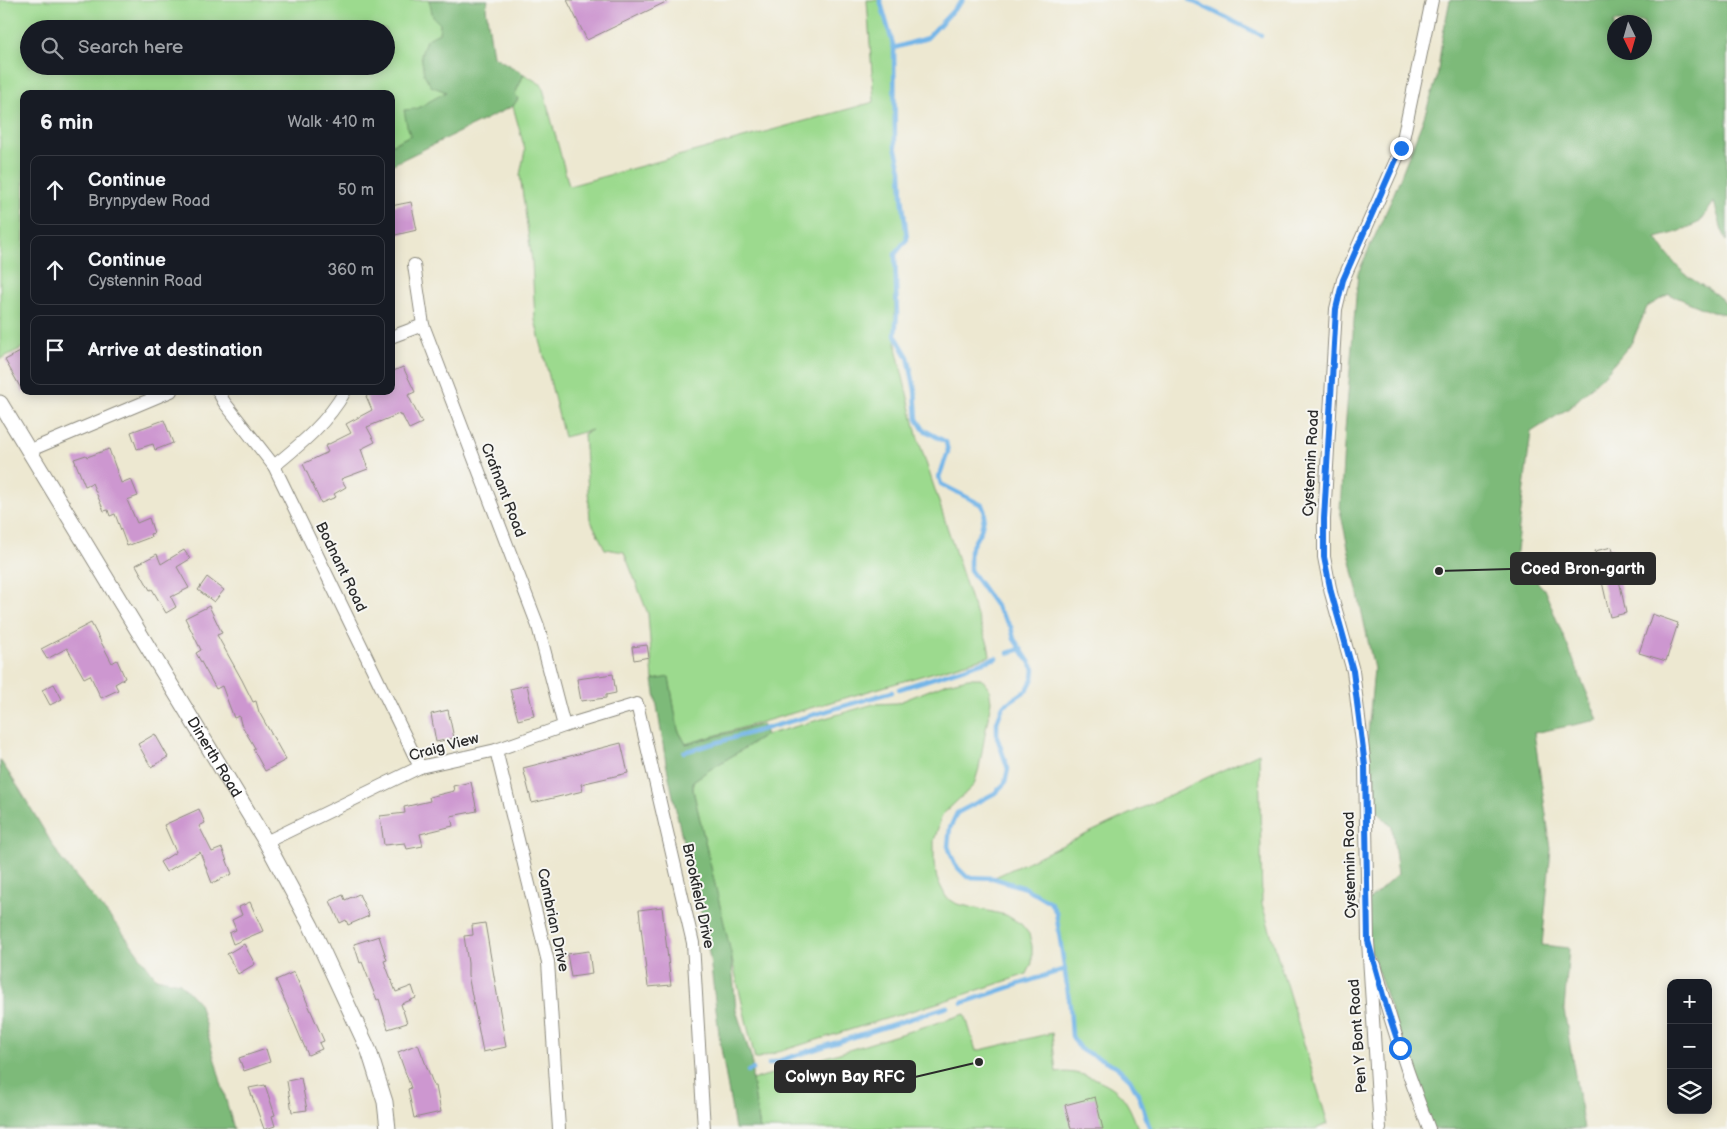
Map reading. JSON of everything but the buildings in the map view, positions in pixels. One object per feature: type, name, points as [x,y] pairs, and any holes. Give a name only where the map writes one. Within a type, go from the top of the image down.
[{"type":"street","name":"Cystennin Road","points":[[1368,941],[1365,766],[1353,671],[1331,592],[1324,557],[1324,519],[1336,309],[1346,273],[1401,148],[1432,0]]},
{"type":"street","name":"Crafnant Road","points":[[414,265],[423,325],[538,626],[564,726]]},
{"type":"street","points":[[395,336],[423,325]]},
{"type":"street","points":[[28,451],[161,395]]},
{"type":"street","name":"Bodnant Road","points":[[220,395],[274,466],[420,767]]},
{"type":"street","points":[[274,466],[303,442],[324,420],[341,395]]},
{"type":"street","name":"Dinerth Road","points":[[0,403],[266,842],[310,926],[369,1051],[385,1102],[388,1129]]},
{"type":"street","name":"Craig View","points":[[266,842],[420,767],[496,750],[564,726],[637,704]]},
{"type":"street","name":"Brookfield Drive","points":[[637,704],[694,942],[704,1129]]},
{"type":"street","name":"Cambrian Drive","points":[[496,750],[548,962],[559,1129]]},
{"type":"street","name":"Pen Y Bont Road","points":[[1368,941],[1380,1129]]},
{"type":"street","points":[[1368,941],[1386,1006],[1415,1095],[1429,1129]]},
{"type":"green space","points":[[0,0],[453,0],[468,106],[395,143],[395,90],[20,90],[20,349],[0,359]]},
{"type":"green space","points":[[429,0],[488,0],[486,8],[493,56],[524,74],[515,94],[518,99],[513,106],[395,163],[395,143],[411,135],[404,110],[416,109],[446,92],[431,86],[424,74],[421,55],[426,40],[439,33],[440,24],[433,17]]},
{"type":"green space","points":[[867,0],[880,0],[894,48],[895,146],[901,170],[907,239],[895,255],[895,335],[897,352],[917,435],[971,600],[988,644],[990,656],[686,744],[678,730],[669,678],[653,680],[648,614],[624,552],[605,549],[590,519],[584,434],[592,430],[564,437],[535,320],[532,261],[520,175],[525,150],[513,106],[518,99],[515,94],[524,74],[542,85],[569,186],[874,102]]},
{"type":"green space","points":[[1450,0],[1727,0],[1727,241],[1714,202],[1700,222],[1678,232],[1656,238],[1684,273],[1713,292],[1727,305],[1727,314],[1712,312],[1669,294],[1647,307],[1632,342],[1607,372],[1569,408],[1531,432],[1515,559],[1544,589],[1598,720],[1534,733],[1551,849],[1542,945],[1569,948],[1564,1010],[1584,1129],[1430,1129],[1368,941],[1367,902],[1398,874],[1392,827],[1365,798],[1365,766],[1374,669],[1340,510],[1345,430],[1358,273],[1391,201],[1423,120],[1437,78]]},
{"type":"green space","points":[[669,677],[678,730],[686,744],[762,724],[766,735],[693,781],[693,790],[731,953],[736,1010],[752,1060],[752,1080],[760,1129],[735,1129],[720,1042],[710,959],[702,915],[681,833],[666,763],[653,680]]},
{"type":"green space","points":[[968,678],[981,678],[989,688],[991,701],[979,768],[974,785],[942,815],[934,841],[934,863],[937,879],[946,897],[957,904],[1006,915],[1021,924],[1029,934],[1032,946],[1032,963],[1027,974],[755,1059],[693,790],[693,781],[766,735],[874,704],[897,703],[947,683]]},
{"type":"green space","points":[[1259,753],[1262,904],[1328,1124],[1315,1129],[1150,1129],[1139,1096],[1130,1079],[1116,1066],[1080,1049],[1072,1036],[1070,1006],[1056,912],[1050,902],[1025,888],[993,878]]},
{"type":"green space","points":[[0,760],[61,859],[120,929],[156,978],[180,983],[199,1003],[234,1129],[0,1129]]},
{"type":"green space","points":[[965,1014],[976,1051],[1052,1033],[1056,1073],[1075,1073],[1107,1084],[1125,1101],[1138,1129],[760,1129],[752,1080]]},
{"type":"waterway","points":[[880,0],[894,48],[895,146],[901,170],[907,239],[895,254],[897,314],[895,335],[908,357],[915,390],[917,419],[924,430],[946,442],[948,452],[939,477],[941,484],[982,505],[985,513],[981,530],[970,550],[970,570],[1011,627],[1014,639],[1034,669],[1033,678],[1027,690],[1003,706],[997,722],[997,737],[1008,769],[1005,783],[995,793],[957,813],[950,828],[948,846],[955,865],[967,877],[993,878],[1025,888],[1050,902],[1056,912],[1070,1006],[1072,1036],[1080,1049],[1116,1066],[1130,1079],[1139,1096],[1150,1129]]},
{"type":"waterway","points":[[894,48],[927,38],[963,0]]},
{"type":"waterway","points":[[1190,0],[1261,35]]},
{"type":"waterway","points":[[1008,653],[1021,649]]},
{"type":"waterway","points":[[899,689],[996,658]]},
{"type":"waterway","points":[[684,752],[892,692]]},
{"type":"waterway","points":[[962,1003],[1065,969]]},
{"type":"waterway","points":[[769,1064],[947,1007]]},
{"type":"waterway","points":[[748,1071],[753,1069]]},
{"type":"place","name":"Coed Bron-garth","points":[[1439,571]]},
{"type":"place","name":"Colwyn Bay RFC","points":[[979,1062]]},
{"type":"route","points":[[1400,1048],[1368,941],[1365,766],[1353,671],[1331,592],[1324,557],[1324,519],[1336,309],[1343,280],[1401,148]]}]
